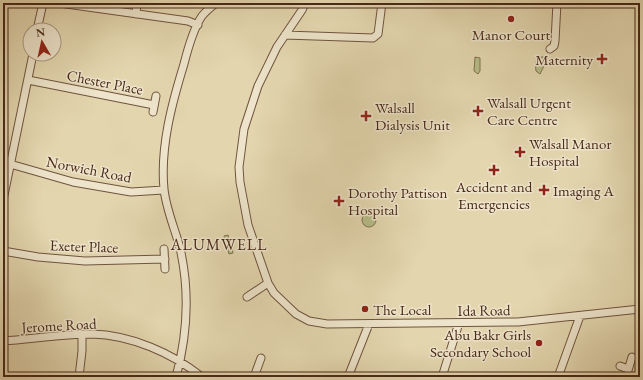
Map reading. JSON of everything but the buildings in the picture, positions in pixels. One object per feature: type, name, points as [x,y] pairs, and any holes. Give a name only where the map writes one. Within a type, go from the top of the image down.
[{"type":"street","points":[[39,22],[43,3]]},
{"type":"street","points":[[59,3],[188,21],[198,25]]},
{"type":"street","points":[[136,14],[137,3]]},
{"type":"street","points":[[176,377],[185,342],[187,320],[186,282],[180,248],[164,190],[164,158],[170,115],[187,54],[203,15],[216,3]]},
{"type":"street","name":"Ida Road","points":[[305,3],[269,62],[258,86],[244,129],[239,167],[246,215],[268,283],[280,299],[296,314],[309,321],[327,324],[459,323],[522,322],[640,309]]},
{"type":"street","points":[[285,35],[373,38],[378,34],[382,3]]},
{"type":"street","points":[[550,49],[554,46],[555,41],[557,3]]},
{"type":"street","points":[[3,200],[31,62]]},
{"type":"street","name":"Chester Place","points":[[28,80],[154,108],[156,96]]},
{"type":"street","name":"Norwich Road","points":[[10,164],[74,182],[131,192],[164,190]]},
{"type":"street","points":[[164,249],[165,269]]},
{"type":"street","name":"Exeter Place","points":[[3,251],[38,257],[85,261],[165,259]]},
{"type":"street","points":[[247,297],[268,283]]},
{"type":"street","points":[[558,377],[580,316]]},
{"type":"street","points":[[442,377],[459,323]]},
{"type":"street","points":[[348,377],[369,324]]},
{"type":"street","points":[[79,377],[82,334]]},
{"type":"street","name":"Jerome Road","points":[[3,341],[82,334],[122,338],[157,350],[180,361],[202,377]]},
{"type":"street","points":[[626,377],[632,357]]},
{"type":"street","points":[[254,377],[261,358]]},
{"type":"street","points":[[620,366],[628,369]]},
{"type":"green space","points":[[475,57],[480,58],[480,71],[478,74],[474,71]]},
{"type":"green space","points":[[541,57],[546,57],[546,62],[540,74],[536,71],[536,64],[538,59]]},
{"type":"green space","points":[[366,213],[372,213],[376,217],[376,223],[372,227],[366,227],[362,223],[362,217]]},
{"type":"green space","points":[[228,235],[233,253],[229,254],[224,236]]},
{"type":"place","name":"Manor Court","points":[[511,19]]},
{"type":"place","name":"Maternity","points":[[602,59]]},
{"type":"place","name":"Walsall Urgent Care Centre","points":[[478,111]]},
{"type":"place","name":"Walsall Dialysis Unit","points":[[366,116]]},
{"type":"place","name":"Walsall Manor Hospital","points":[[520,152]]},
{"type":"place","name":"Accident and Emergencies","points":[[494,170]]},
{"type":"place","name":"Imaging A","points":[[544,190]]},
{"type":"place","name":"Dorothy Pattison Hospital","points":[[339,201]]},
{"type":"place","name":"The Local","points":[[365,309]]},
{"type":"place","name":"Abu Bakr Girls Secondary School","points":[[539,343]]},
{"type":"district","name":"ALUMWELL","points":[[219,244]]}]
